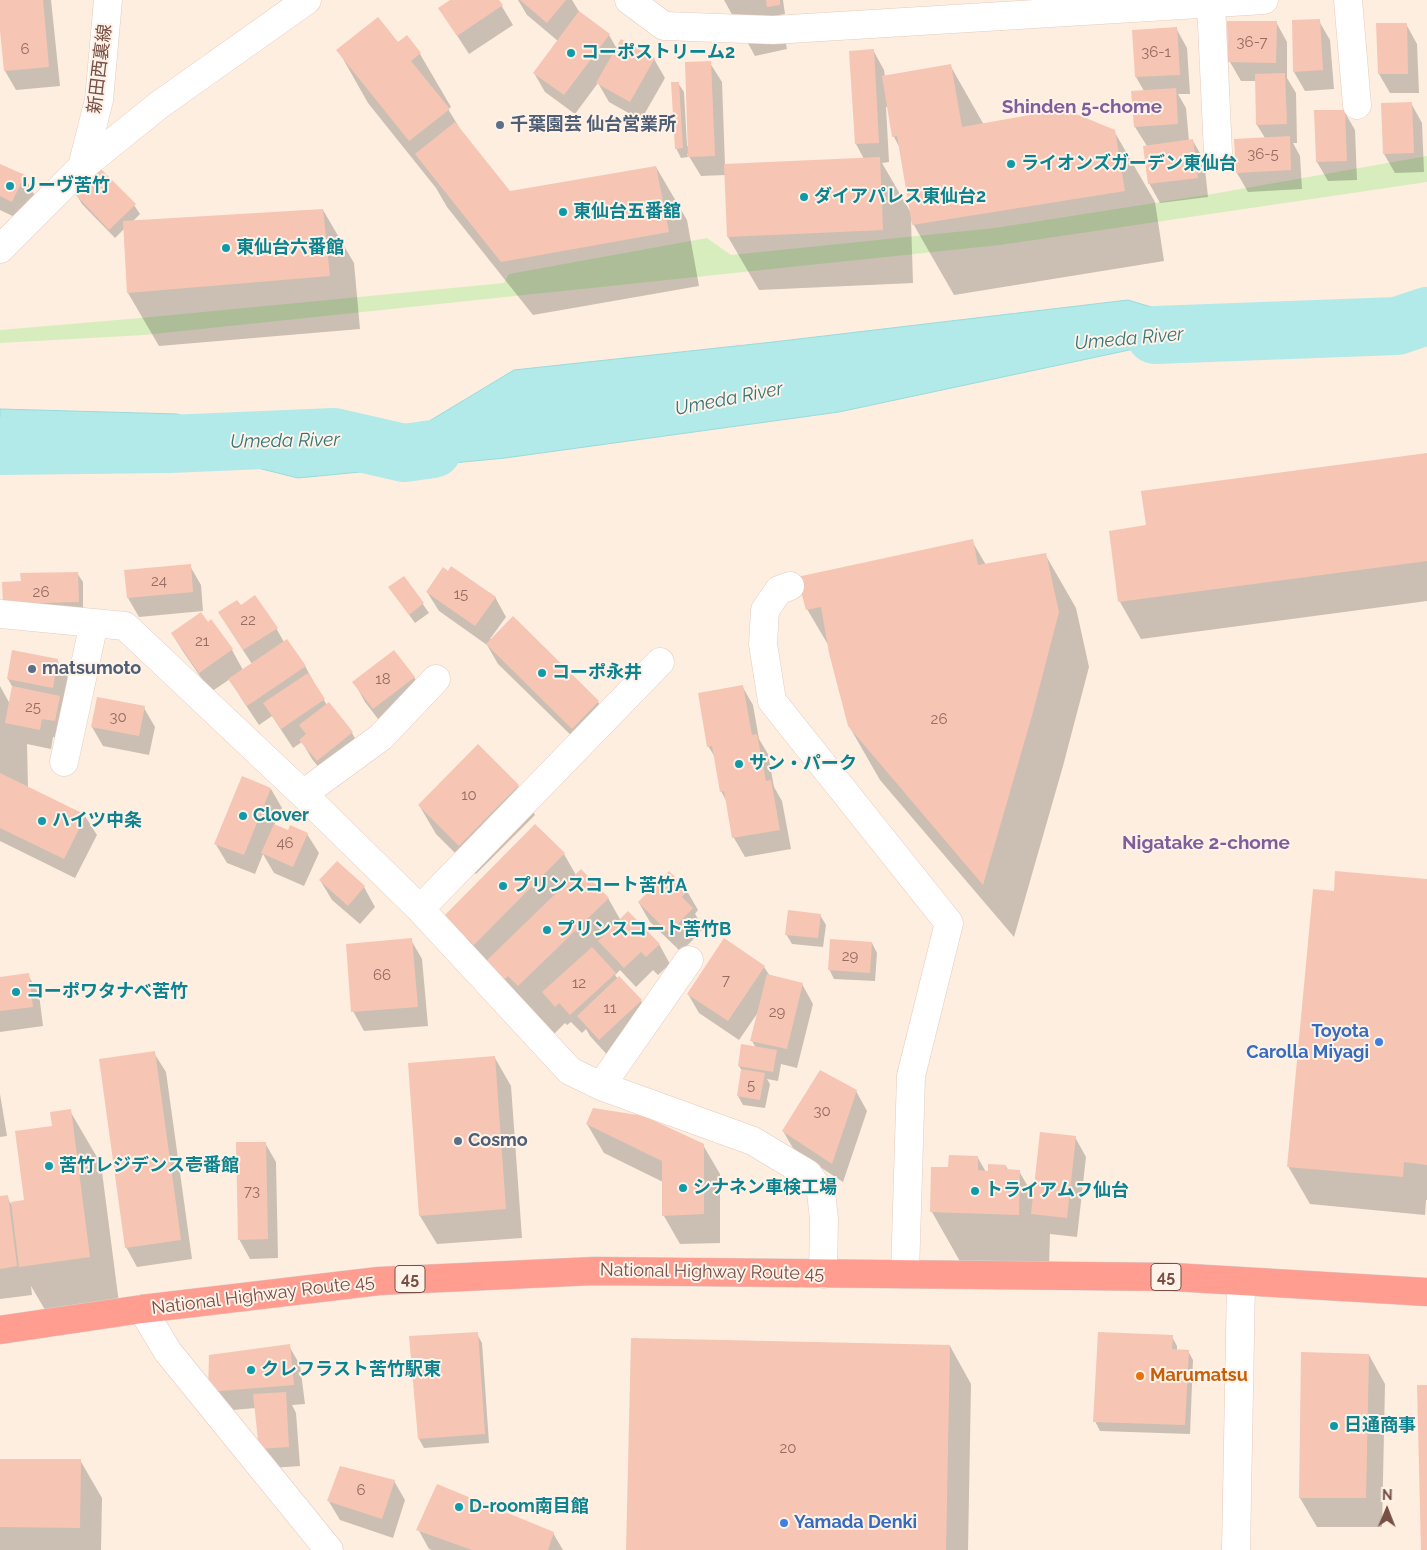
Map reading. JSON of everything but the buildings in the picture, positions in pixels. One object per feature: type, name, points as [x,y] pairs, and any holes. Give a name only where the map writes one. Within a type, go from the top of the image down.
[{"type":"highway","name":"National Highway Route 45","points":[[0,1330],[142,1309],[379,1281],[594,1271],[1172,1278],[1427,1292]]},
{"type":"street","name":"新田西裏線","points":[[82,167],[99,100],[108,0]]},
{"type":"street","points":[[0,249],[82,167],[159,105],[307,0]]},
{"type":"street","points":[[628,0],[664,26],[773,30],[1264,0]]},
{"type":"street","points":[[1348,0],[1357,105]]},
{"type":"street","points":[[1211,3],[1218,153]]},
{"type":"street","points":[[790,586],[779,590],[765,610],[763,644],[772,701],[949,923],[911,1076],[905,1274]]},
{"type":"street","points":[[0,614],[125,626],[304,794],[420,909],[570,1072],[601,1086],[753,1141],[808,1174],[821,1192],[824,1219],[823,1274]]},
{"type":"street","points":[[64,762],[94,623]]},
{"type":"street","points":[[420,909],[660,662]]},
{"type":"street","points":[[304,794],[382,737],[436,679]]},
{"type":"street","points":[[601,1086],[689,960]]},
{"type":"street","points":[[1236,1550],[1241,1282]]},
{"type":"street","points":[[142,1309],[168,1352],[329,1550]]},
{"type":"green space","points":[[1427,156],[1427,182],[1000,245],[144,335],[0,343],[0,330],[504,283],[509,274],[707,238],[731,255],[995,228],[1218,193]]},
{"type":"water","points":[[1427,290],[1427,334],[1287,351],[1148,346],[839,412],[505,458],[298,478],[205,455],[82,451],[0,437],[0,409],[177,414],[300,454],[416,429],[514,370],[773,342],[1128,300],[1235,332],[1408,300]]},
{"type":"waterway","name":"Umeda River","points":[[1155,335],[1397,326],[1427,316]]},
{"type":"waterway","name":"Umeda River","points":[[0,446],[169,444],[334,437],[404,453],[433,449]]},
{"type":"place","name":"コーポストリーム2","points":[[571,53]]},
{"type":"place","name":"千葉園芸 仙台営業所","points":[[500,125]]},
{"type":"place","name":"ライオンズガーデン東仙台","points":[[1011,164]]},
{"type":"place","name":"リーヴ苦竹","points":[[10,186]]},
{"type":"place","name":"ダイアパレス東仙台2","points":[[804,197]]},
{"type":"place","name":"東仙台五番舘","points":[[563,212]]},
{"type":"place","name":"東仙台六番館","points":[[226,248]]},
{"type":"place","name":"matsumoto","points":[[32,669]]},
{"type":"place","name":"コーポ永井","points":[[542,673]]},
{"type":"place","name":"サン・パーク","points":[[739,764]]},
{"type":"place","name":"Clover","points":[[243,816]]},
{"type":"place","name":"ハイツ中条","points":[[42,821]]},
{"type":"place","name":"プリンスコート苦竹A","points":[[503,886]]},
{"type":"place","name":"プリンスコート苦竹B","points":[[547,930]]},
{"type":"place","name":"コーポワタナベ苦竹","points":[[16,992]]},
{"type":"place","name":"Toyota Carolla Miyagi","points":[[1379,1042]]},
{"type":"place","name":"Cosmo","points":[[458,1141]]},
{"type":"place","name":"苦竹レジデンス壱番館","points":[[49,1166]]},
{"type":"place","name":"シナネン車検工場","points":[[683,1188]]},
{"type":"place","name":"トライアムフ仙台","points":[[975,1191]]},
{"type":"place","name":"クレフラスト苦竹駅東","points":[[251,1370]]},
{"type":"place","name":"Marumatsu","points":[[1140,1376]]},
{"type":"place","name":"日通商事","points":[[1334,1426]]},
{"type":"place","name":"D-room南目館","points":[[459,1507]]},
{"type":"place","name":"Yamada Denki","points":[[784,1523]]},
{"type":"district","name":"Shinden 5-chome","points":[[1082,107]]},
{"type":"district","name":"Nigatake 2-chome","points":[[1206,843]]}]
